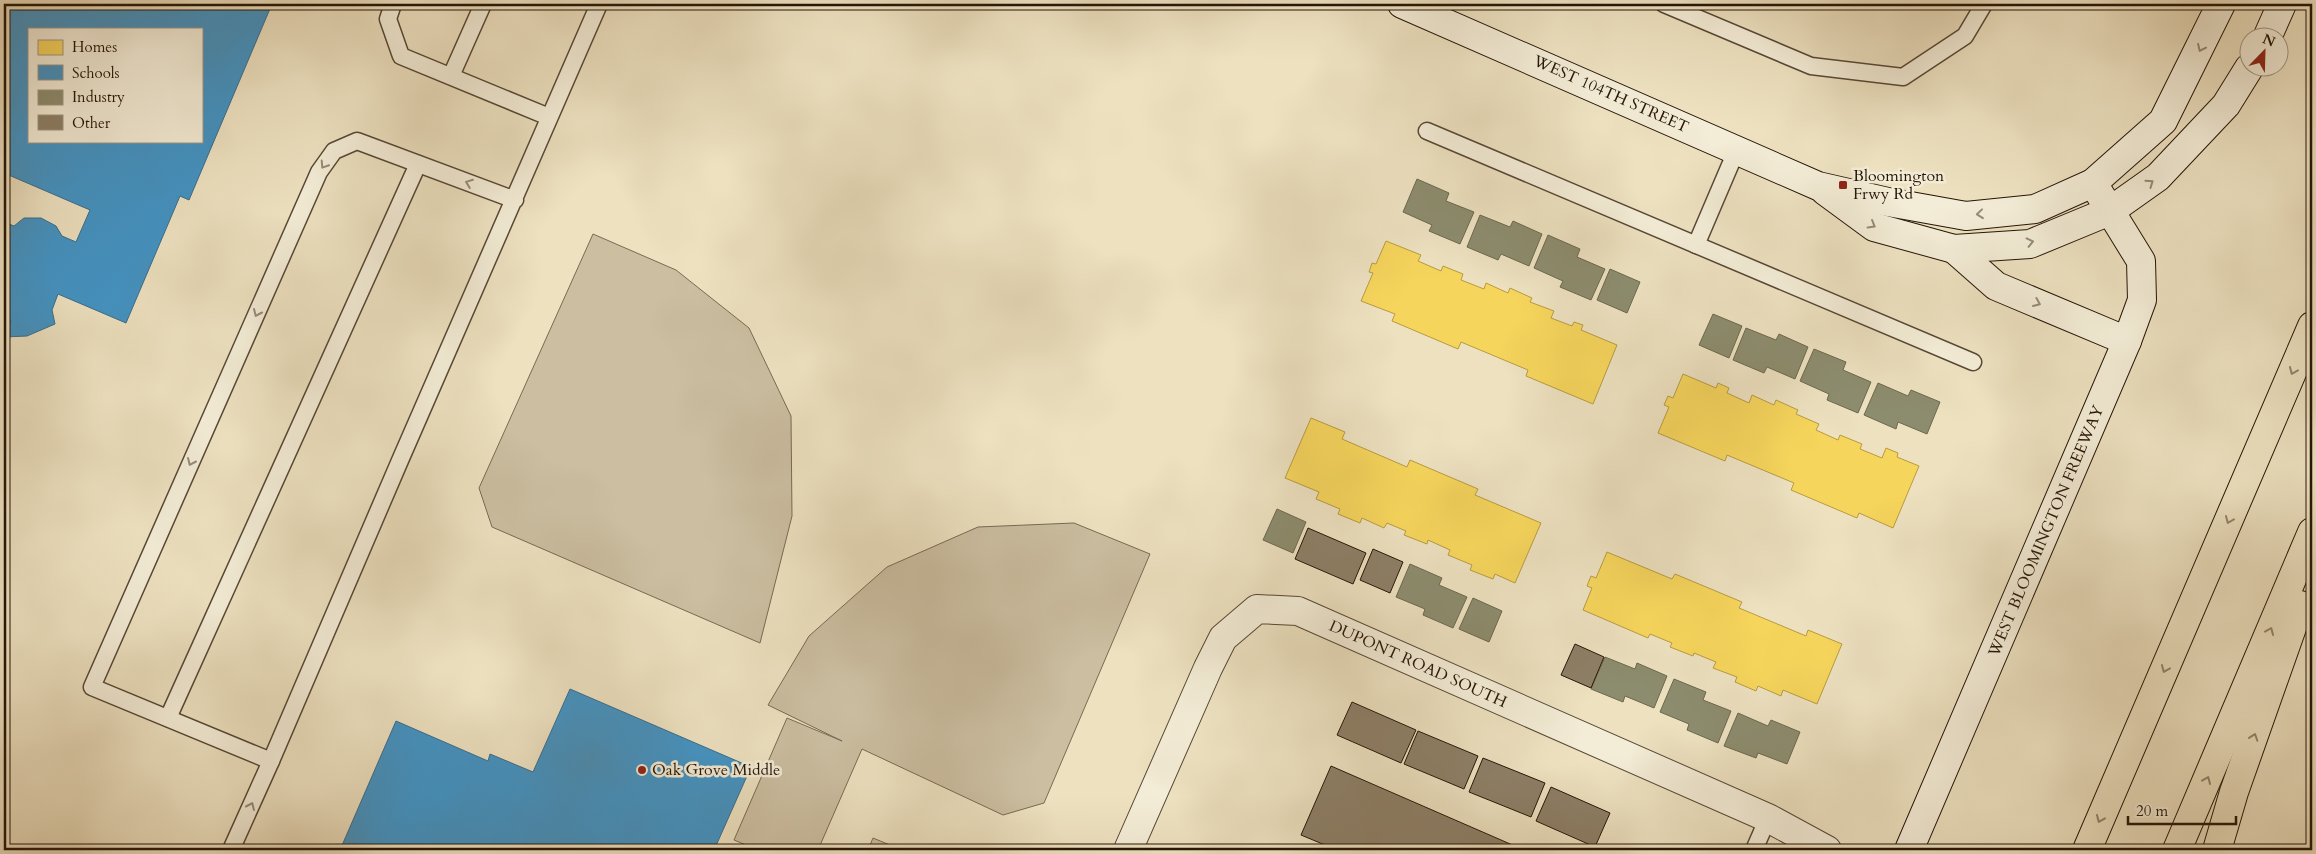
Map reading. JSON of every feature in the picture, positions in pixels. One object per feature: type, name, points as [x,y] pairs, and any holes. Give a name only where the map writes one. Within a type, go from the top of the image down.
[{"type":"highway","points":[[2087,850],[2312,326]]},
{"type":"highway","points":[[2177,850],[2312,532]]},
{"type":"highway","points":[[2217,850],[2234,792],[2312,572]]},
{"type":"street","name":"WEST 104TH STREET","points":[[1402,4],[1818,186],[1888,202],[1966,216],[2034,209],[2092,183]]},
{"type":"street","points":[[2092,183],[2163,121],[2221,4]]},
{"type":"street","points":[[2271,28],[2282,4]]},
{"type":"street","points":[[2110,211],[2158,177],[2226,105],[2243,78]]},
{"type":"street","name":"WEST BLOOMINGTON FREEWAY","points":[[1909,850],[2127,341],[2142,300],[2141,261],[2092,183]]},
{"type":"street","name":"WEST 104TH STREET","points":[[1818,186],[1874,228],[1954,248],[2030,244],[2110,211]]},
{"type":"street","points":[[1954,248],[1996,286],[2127,341]]},
{"type":"street","name":"DUPONT ROAD SOUTH","points":[[1128,850],[1223,638],[1257,609],[1298,611],[1768,818],[1827,850]]},
{"type":"lane","points":[[393,4],[388,19],[401,56],[549,117]]},
{"type":"lane","points":[[451,76],[483,4]]},
{"type":"lane","points":[[231,850],[599,4]]},
{"type":"lane","points":[[1664,4],[1811,66],[1903,78],[1965,36],[1984,4]]},
{"type":"lane","points":[[1427,130],[1973,362]]},
{"type":"lane","points":[[271,761],[92,687],[320,172],[334,151],[357,141],[515,200]]},
{"type":"lane","points":[[1696,245],[1737,149]]},
{"type":"lane","points":[[168,718],[418,164]]},
{"type":"lane","points":[[1754,850],[1768,818]]},
{"type":"shaded area","points":[[593,234],[676,270],[749,328],[791,416],[792,516],[760,643],[492,527],[479,488]]},
{"type":"shaded area","points":[[1074,523],[1150,554],[1044,803],[1003,815],[862,749],[818,850],[758,850],[734,840],[787,718],[842,741],[768,705],[809,636],[887,567],[978,527]]},
{"type":"shaded area","points":[[873,838],[902,850],[868,850]]},
{"type":"building: Homes","points":[[1386,241],[1421,255],[1418,261],[1441,271],[1443,266],[1463,274],[1461,280],[1484,289],[1486,283],[1508,293],[1510,288],[1532,298],[1530,302],[1554,311],[1551,318],[1572,326],[1574,322],[1583,325],[1581,330],[1617,345],[1593,404],[1526,376],[1528,370],[1461,342],[1458,349],[1392,321],[1395,314],[1361,301],[1373,273],[1369,272],[1372,263],[1376,264]]},
{"type":"building: Homes","points":[[1683,374],[1716,388],[1718,383],[1729,388],[1727,393],[1749,403],[1752,395],[1774,405],[1776,400],[1798,410],[1796,414],[1819,424],[1816,430],[1838,440],[1840,435],[1862,444],[1860,449],[1882,458],[1886,448],[1898,453],[1897,457],[1919,466],[1893,528],[1859,513],[1857,518],[1791,490],[1794,483],[1727,455],[1725,461],[1658,433],[1669,407],[1664,405],[1668,396],[1673,398]]},
{"type":"building: Homes","points":[[1311,418],[1345,432],[1342,439],[1407,467],[1410,460],[1478,489],[1475,495],[1541,523],[1515,583],[1495,574],[1493,579],[1470,570],[1472,565],[1448,555],[1450,550],[1428,540],[1427,544],[1404,535],[1406,531],[1387,523],[1384,528],[1362,518],[1360,523],[1338,514],[1340,509],[1316,499],[1319,492],[1285,478]]},
{"type":"building: Homes","points":[[1607,552],[1672,579],[1675,574],[1742,602],[1739,608],[1806,636],[1808,630],[1842,644],[1817,704],[1783,690],[1781,696],[1758,686],[1756,691],[1735,682],[1737,677],[1713,668],[1716,662],[1694,653],[1693,656],[1670,647],[1672,643],[1650,634],[1648,638],[1583,610],[1592,588],[1587,586],[1591,576],[1596,578]]},
{"type":"building: Schools","points":[[4,4],[272,4],[189,200],[180,196],[126,323],[58,294],[52,310],[55,324],[27,336],[4,337],[11,321],[4,323],[4,222],[14,226],[24,218],[41,218],[56,226],[62,236],[76,242],[90,210],[4,173]]},
{"type":"building: Schools","name":"Oak Grove Middle","points":[[570,689],[751,767],[715,848],[720,850],[340,850],[396,721],[488,761],[490,754],[533,772]]},
{"type":"building: Industry","points":[[1417,179],[1449,193],[1446,201],[1474,212],[1460,244],[1429,231],[1432,225],[1403,212]]},
{"type":"building: Industry","points":[[1480,215],[1510,227],[1513,221],[1542,234],[1529,266],[1501,254],[1498,260],[1467,247]]},
{"type":"building: Industry","points":[[1548,235],[1580,249],[1577,257],[1605,269],[1591,300],[1560,287],[1563,281],[1534,268]]},
{"type":"building: Industry","points":[[1610,269],[1640,282],[1627,313],[1597,300]]},
{"type":"building: Industry","points":[[1713,314],[1742,326],[1729,358],[1699,345]]},
{"type":"building: Industry","points":[[1746,328],[1776,340],[1779,334],[1808,347],[1795,379],[1767,367],[1764,373],[1733,360]]},
{"type":"building: Industry","points":[[1814,349],[1846,362],[1843,370],[1871,382],[1858,413],[1827,400],[1829,394],[1800,381]]},
{"type":"building: Industry","points":[[1878,383],[1908,396],[1911,390],[1940,402],[1927,434],[1898,422],[1896,429],[1864,415]]},
{"type":"building: Industry","points":[[1277,509],[1306,522],[1293,553],[1263,540]]},
{"type":"building: Industry","points":[[1410,564],[1442,578],[1439,585],[1467,597],[1453,628],[1423,615],[1425,609],[1396,597]]},
{"type":"building: Industry","points":[[1473,598],[1502,611],[1489,642],[1459,629]]},
{"type":"building: Industry","points":[[1605,657],[1635,669],[1637,663],[1667,676],[1654,708],[1625,696],[1623,702],[1591,689]]},
{"type":"building: Industry","points":[[1674,679],[1706,692],[1703,700],[1731,711],[1718,743],[1687,730],[1689,724],[1660,712]]},
{"type":"building: Industry","points":[[1738,713],[1768,726],[1771,720],[1800,732],[1787,764],[1758,753],[1756,758],[1724,746]]},
{"type":"building: Other","points":[[1308,528],[1366,553],[1353,584],[1295,559]]},
{"type":"building: Other","points":[[1373,549],[1403,562],[1390,593],[1360,580]]},
{"type":"building: Other","points":[[1575,644],[1604,657],[1591,688],[1561,675]]},
{"type":"building: Other","points":[[1352,702],[1416,730],[1401,763],[1337,735]]},
{"type":"building: Other","points":[[1418,731],[1478,756],[1464,789],[1404,764]]},
{"type":"building: Other","points":[[1483,758],[1545,783],[1531,817],[1469,792]]},
{"type":"building: Other","points":[[1331,766],[1524,850],[1337,850],[1301,835]]},
{"type":"building: Other","points":[[1551,787],[1610,813],[1595,847],[1536,821]]},
{"type":"place","name":"Bloomington Frwy Rd","points":[[1843,185]]},
{"type":"place","name":"Oak Grove Middle","points":[[642,770]]}]
